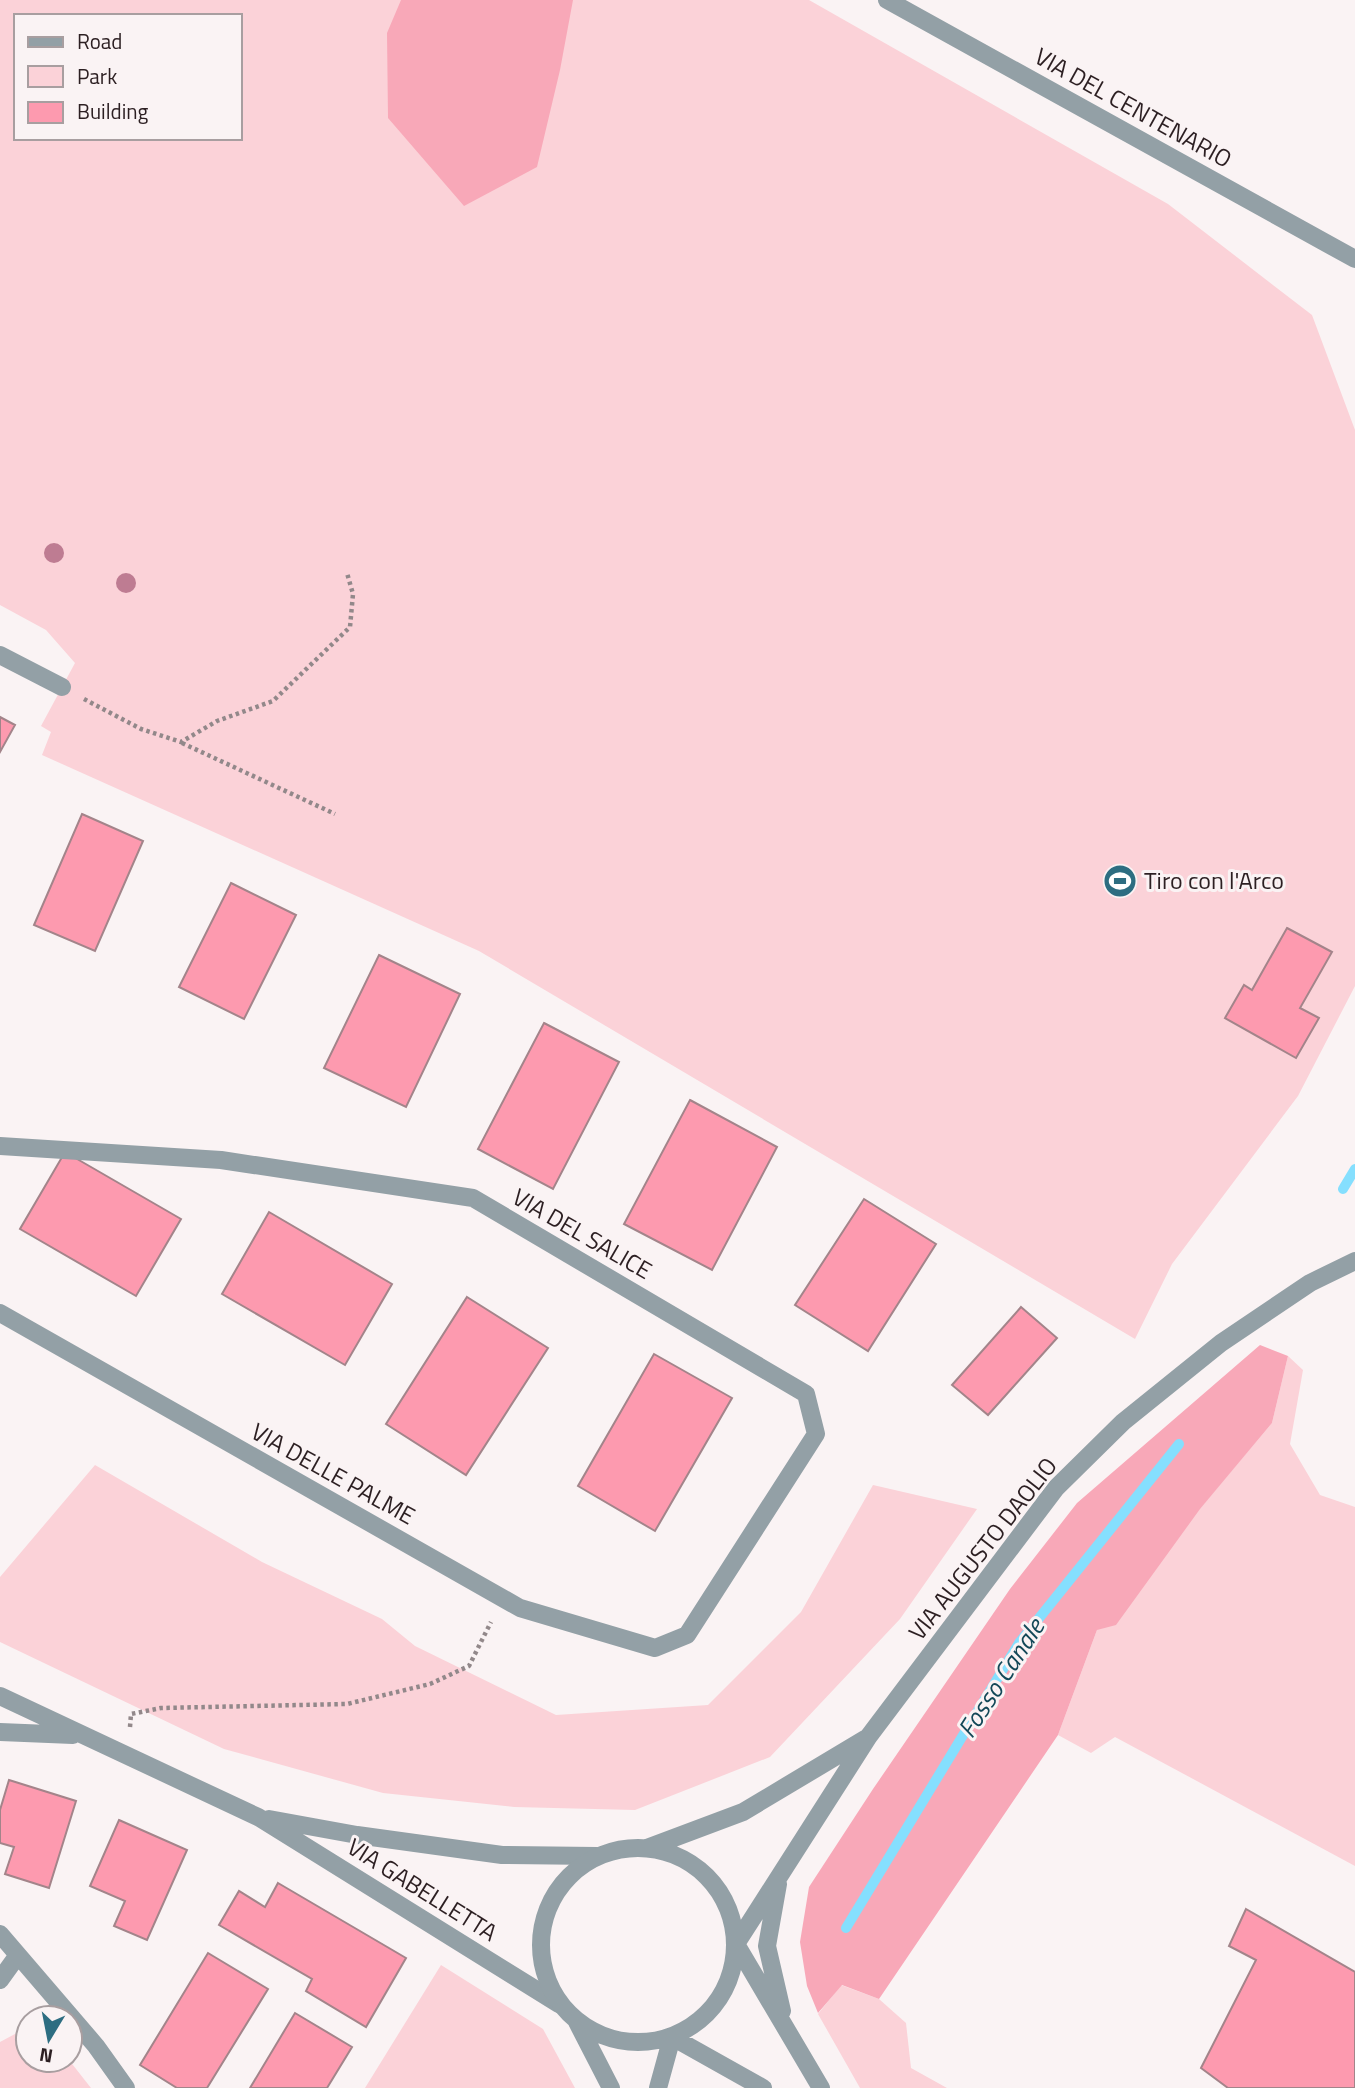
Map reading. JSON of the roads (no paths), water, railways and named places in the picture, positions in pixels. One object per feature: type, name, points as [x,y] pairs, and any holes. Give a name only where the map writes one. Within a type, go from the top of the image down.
[{"type":"street","name":"VIA DEL CENTENARIO","points":[[887,0],[1355,259]]},
{"type":"street","points":[[0,655],[62,687]]},
{"type":"street","name":"VIA DEL SALICE","points":[[0,1146],[221,1160],[473,1198],[806,1394],[816,1434],[687,1635],[655,1648]]},
{"type":"street","name":"VIA AUGUSTO DAOLIO","points":[[736,1944],[869,1736],[1056,1488],[1123,1422],[1221,1343],[1310,1283],[1355,1261]]},
{"type":"street","name":"VIA DELLE PALME","points":[[0,1313],[520,1608],[655,1648]]},
{"type":"street","name":"VIA GABELLETTA","points":[[0,1696],[258,1817],[559,2004]]},
{"type":"street","points":[[0,1732],[83,1736]]},
{"type":"street","name":"VIA AUGUSTO DAOLIO","points":[[647,1848],[744,1812],[869,1736]]},
{"type":"street","name":"VIA GABELLETTA","points":[[258,1817],[357,1835],[502,1855],[597,1856]]},
{"type":"street","points":[[577,2022],[623,2042],[672,2037],[698,2022],[719,2001],[732,1974],[736,1944],[729,1909],[710,1879],[681,1857],[647,1848],[613,1850],[597,1856],[568,1876],[548,1904],[539,1938],[543,1973],[559,2004],[577,2022],[611,2088]]},
{"type":"street","points":[[779,1877],[767,1947],[785,2028]]},
{"type":"street","points":[[0,1934],[96,2046],[126,2088]]},
{"type":"street","points":[[736,1944],[821,2088]]},
{"type":"street","points":[[0,1980],[18,1955]]},
{"type":"street","points":[[658,2088],[672,2037]]},
{"type":"street","points":[[672,2037],[763,2088]]},
{"type":"waterway","name":"Fosso Canale","points":[[1343,1189],[1355,1169]]},
{"type":"waterway","name":"Fosso Canale","points":[[846,1928],[1019,1643],[1179,1444]]},
{"type":"place","name":"Tiro con l'Arco","points":[[1120,881]]}]
